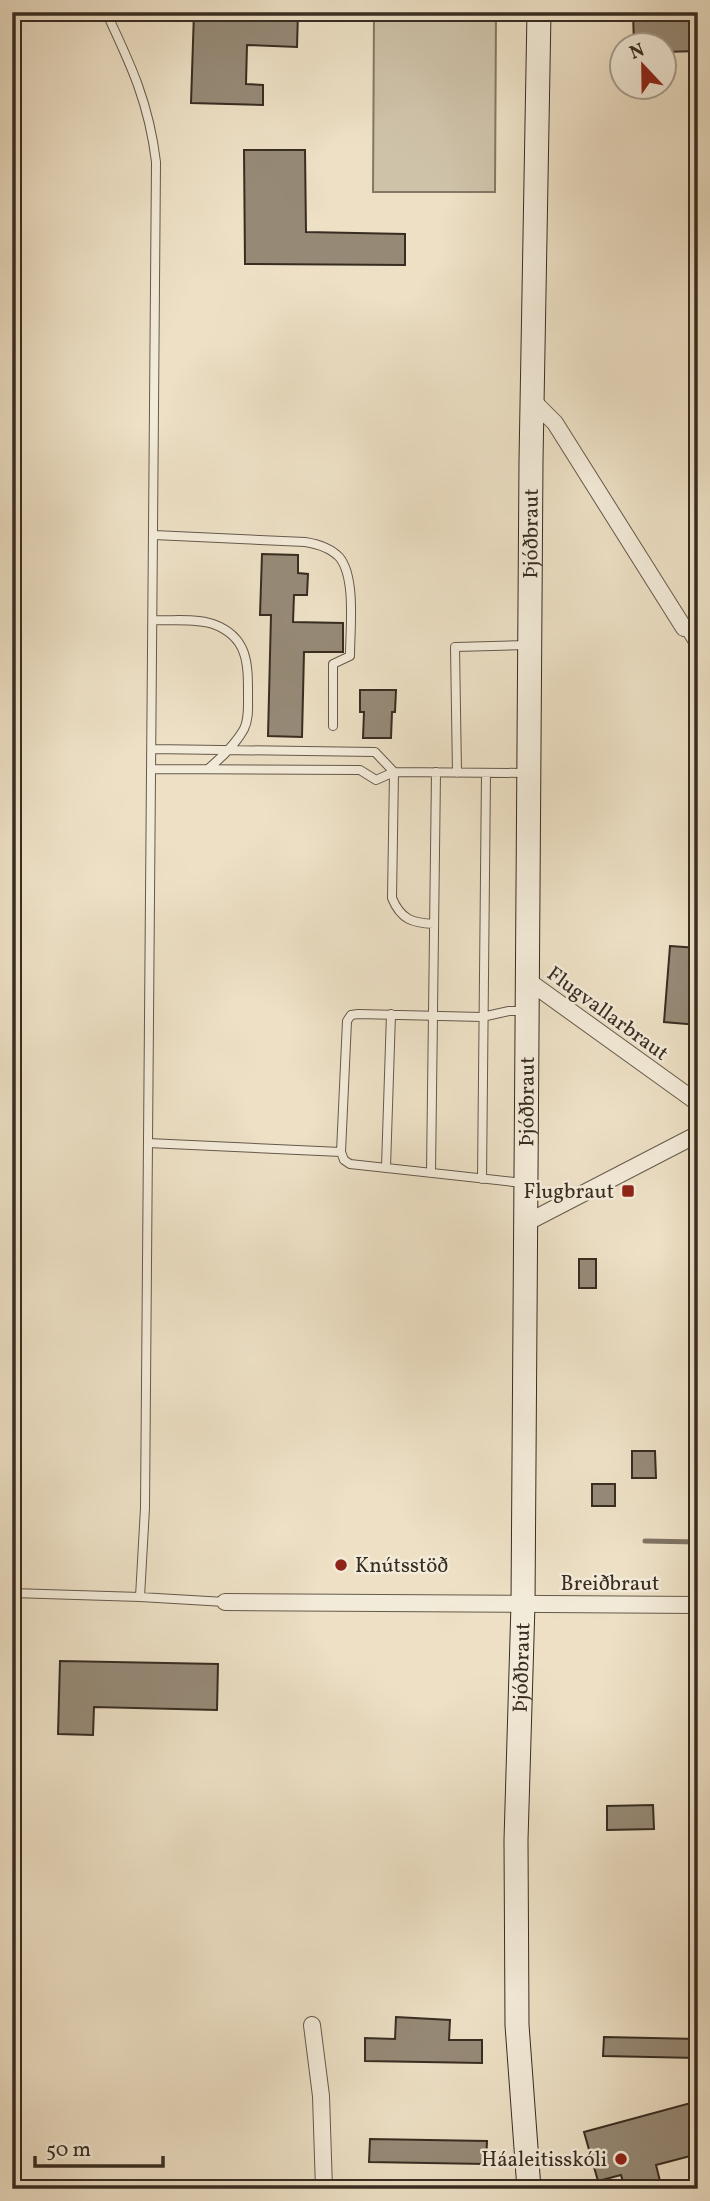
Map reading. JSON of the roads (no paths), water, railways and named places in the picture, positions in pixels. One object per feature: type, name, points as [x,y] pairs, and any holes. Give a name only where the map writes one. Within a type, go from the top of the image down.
[{"type":"street","name":"Þjóðbraut","points":[[529,2189],[519,2063],[516,1840],[523,1604],[530,645],[539,12]]},
{"type":"street","points":[[533,401],[555,423],[684,628]]},
{"type":"street","name":"Flugvallarbraut","points":[[527,980],[698,1103]]},
{"type":"street","points":[[526,1223],[698,1134]]},
{"type":"street","name":"Breiðbraut","points":[[225,1602],[698,1605]]},
{"type":"street","points":[[312,2025],[321,2096],[324,2189]]},
{"type":"lane","points":[[106,12],[134,71],[146,104],[156,162],[145,1508],[140,1597]]},
{"type":"lane","points":[[154,535],[305,541],[330,550],[340,558],[349,581],[350,656],[332,664],[333,726]]},
{"type":"lane","points":[[153,620],[212,624],[234,637],[243,649],[248,663],[245,727],[230,750],[208,769]]},
{"type":"lane","points":[[684,628],[698,650]]},
{"type":"lane","points":[[457,772],[455,647],[530,645]]},
{"type":"lane","points":[[152,749],[375,752],[394,772],[392,898],[404,918],[412,922],[434,924]]},
{"type":"lane","points":[[152,769],[360,770],[376,780],[394,772],[529,774]]},
{"type":"lane","points":[[431,1173],[436,772]]},
{"type":"lane","points":[[482,1179],[486,773]]},
{"type":"lane","points":[[526,1184],[349,1164],[341,1152],[347,1021],[351,1015],[484,1017],[509,1011],[527,1011]]},
{"type":"lane","points":[[386,1167],[391,1014]]},
{"type":"lane","points":[[148,1143],[341,1152]]},
{"type":"lane","points":[[12,1593],[225,1602]]},
{"type":"waterway","points":[[645,1541],[698,1542]]},
{"type":"place","name":"Flugbraut","points":[[628,1191]]},
{"type":"place","name":"Knútsstöð","points":[[341,1565]]},
{"type":"place","name":"Háaleitisskóli","points":[[621,2159]]}]
